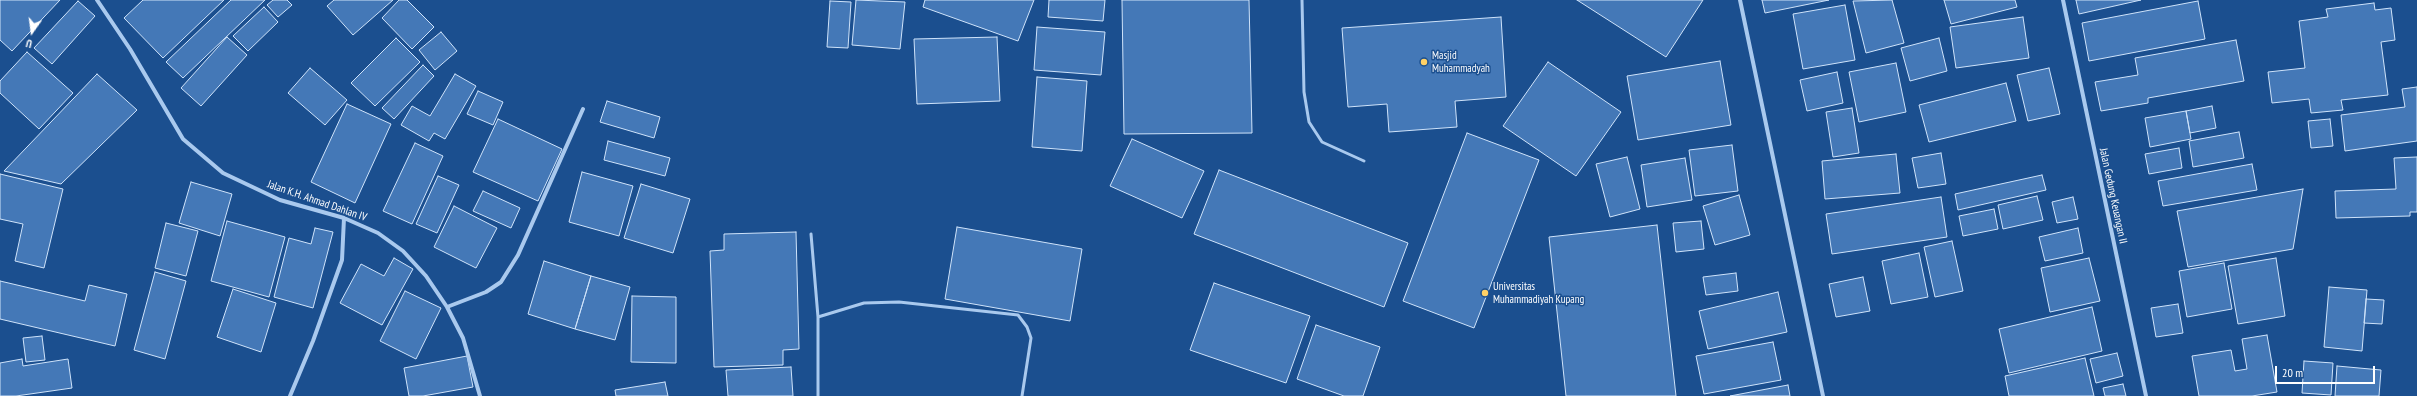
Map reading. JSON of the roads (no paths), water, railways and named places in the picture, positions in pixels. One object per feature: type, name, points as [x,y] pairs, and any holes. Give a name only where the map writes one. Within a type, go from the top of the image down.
[{"type":"street","name":"Jalan K.H. Ahmad Dahlan IV","points":[[96,0],[130,49],[183,138],[223,173],[280,200],[344,218],[378,233],[403,251],[426,276],[447,307],[463,338],[480,396]]},
{"type":"street","points":[[1740,0],[1823,396]]},
{"type":"street","name":"Jalan Gedung Keuangan II","points":[[2063,0],[2146,396]]},
{"type":"street","points":[[447,307],[486,292],[501,282],[518,255],[583,109]]},
{"type":"street","points":[[290,396],[313,341],[342,260],[344,218]]},
{"type":"lane","points":[[1302,0],[1304,92],[1309,122],[1322,142],[1364,161]]},
{"type":"lane","points":[[811,234],[818,317],[818,396]]},
{"type":"lane","points":[[818,317],[864,302],[899,302],[1018,315],[1027,327],[1031,338],[1022,396]]},
{"type":"place","name":"Masjid Muhammadyah","points":[[1424,62]]},
{"type":"place","name":"Universitas Muhammadiyah Kupang","points":[[1485,293]]}]
